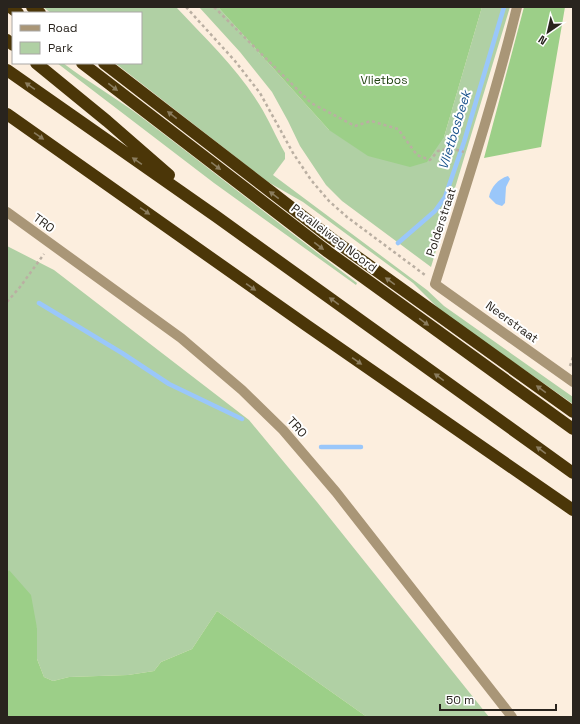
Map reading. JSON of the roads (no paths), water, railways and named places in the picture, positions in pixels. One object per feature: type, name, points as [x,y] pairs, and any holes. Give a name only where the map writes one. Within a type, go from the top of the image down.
[{"type":"highway","points":[[37,64],[107,121],[217,217]]},
{"type":"highway","name":"Parallelweg Noord","points":[[83,64],[328,252],[573,429]]},
{"type":"highway","name":"Parallelweg Noord","points":[[105,64],[331,238],[573,412]]},
{"type":"highway","points":[[7,70],[217,217],[573,473]]},
{"type":"highway","points":[[7,114],[306,325],[573,510]]},
{"type":"street","name":"Polderstraat","points":[[435,284],[476,156],[506,55],[517,7]]},
{"type":"street","name":"TRO","points":[[7,212],[181,338],[242,390],[283,430],[336,492],[512,717]]},
{"type":"street","name":"Neerstraat","points":[[435,284],[573,382]]},
{"type":"water","points":[[508,176],[510,179],[506,187],[505,203],[502,206],[496,204],[489,197],[491,190],[496,184],[501,179]]},
{"type":"waterway","name":"Vlietbosbeek","points":[[398,243],[435,211],[445,197],[464,142],[504,7]]},
{"type":"waterway","points":[[39,303],[122,353],[169,384],[242,419]]},
{"type":"waterway","points":[[321,447],[361,447]]},
{"type":"park label","name":"Vlietbos","points":[[384,80]]}]
